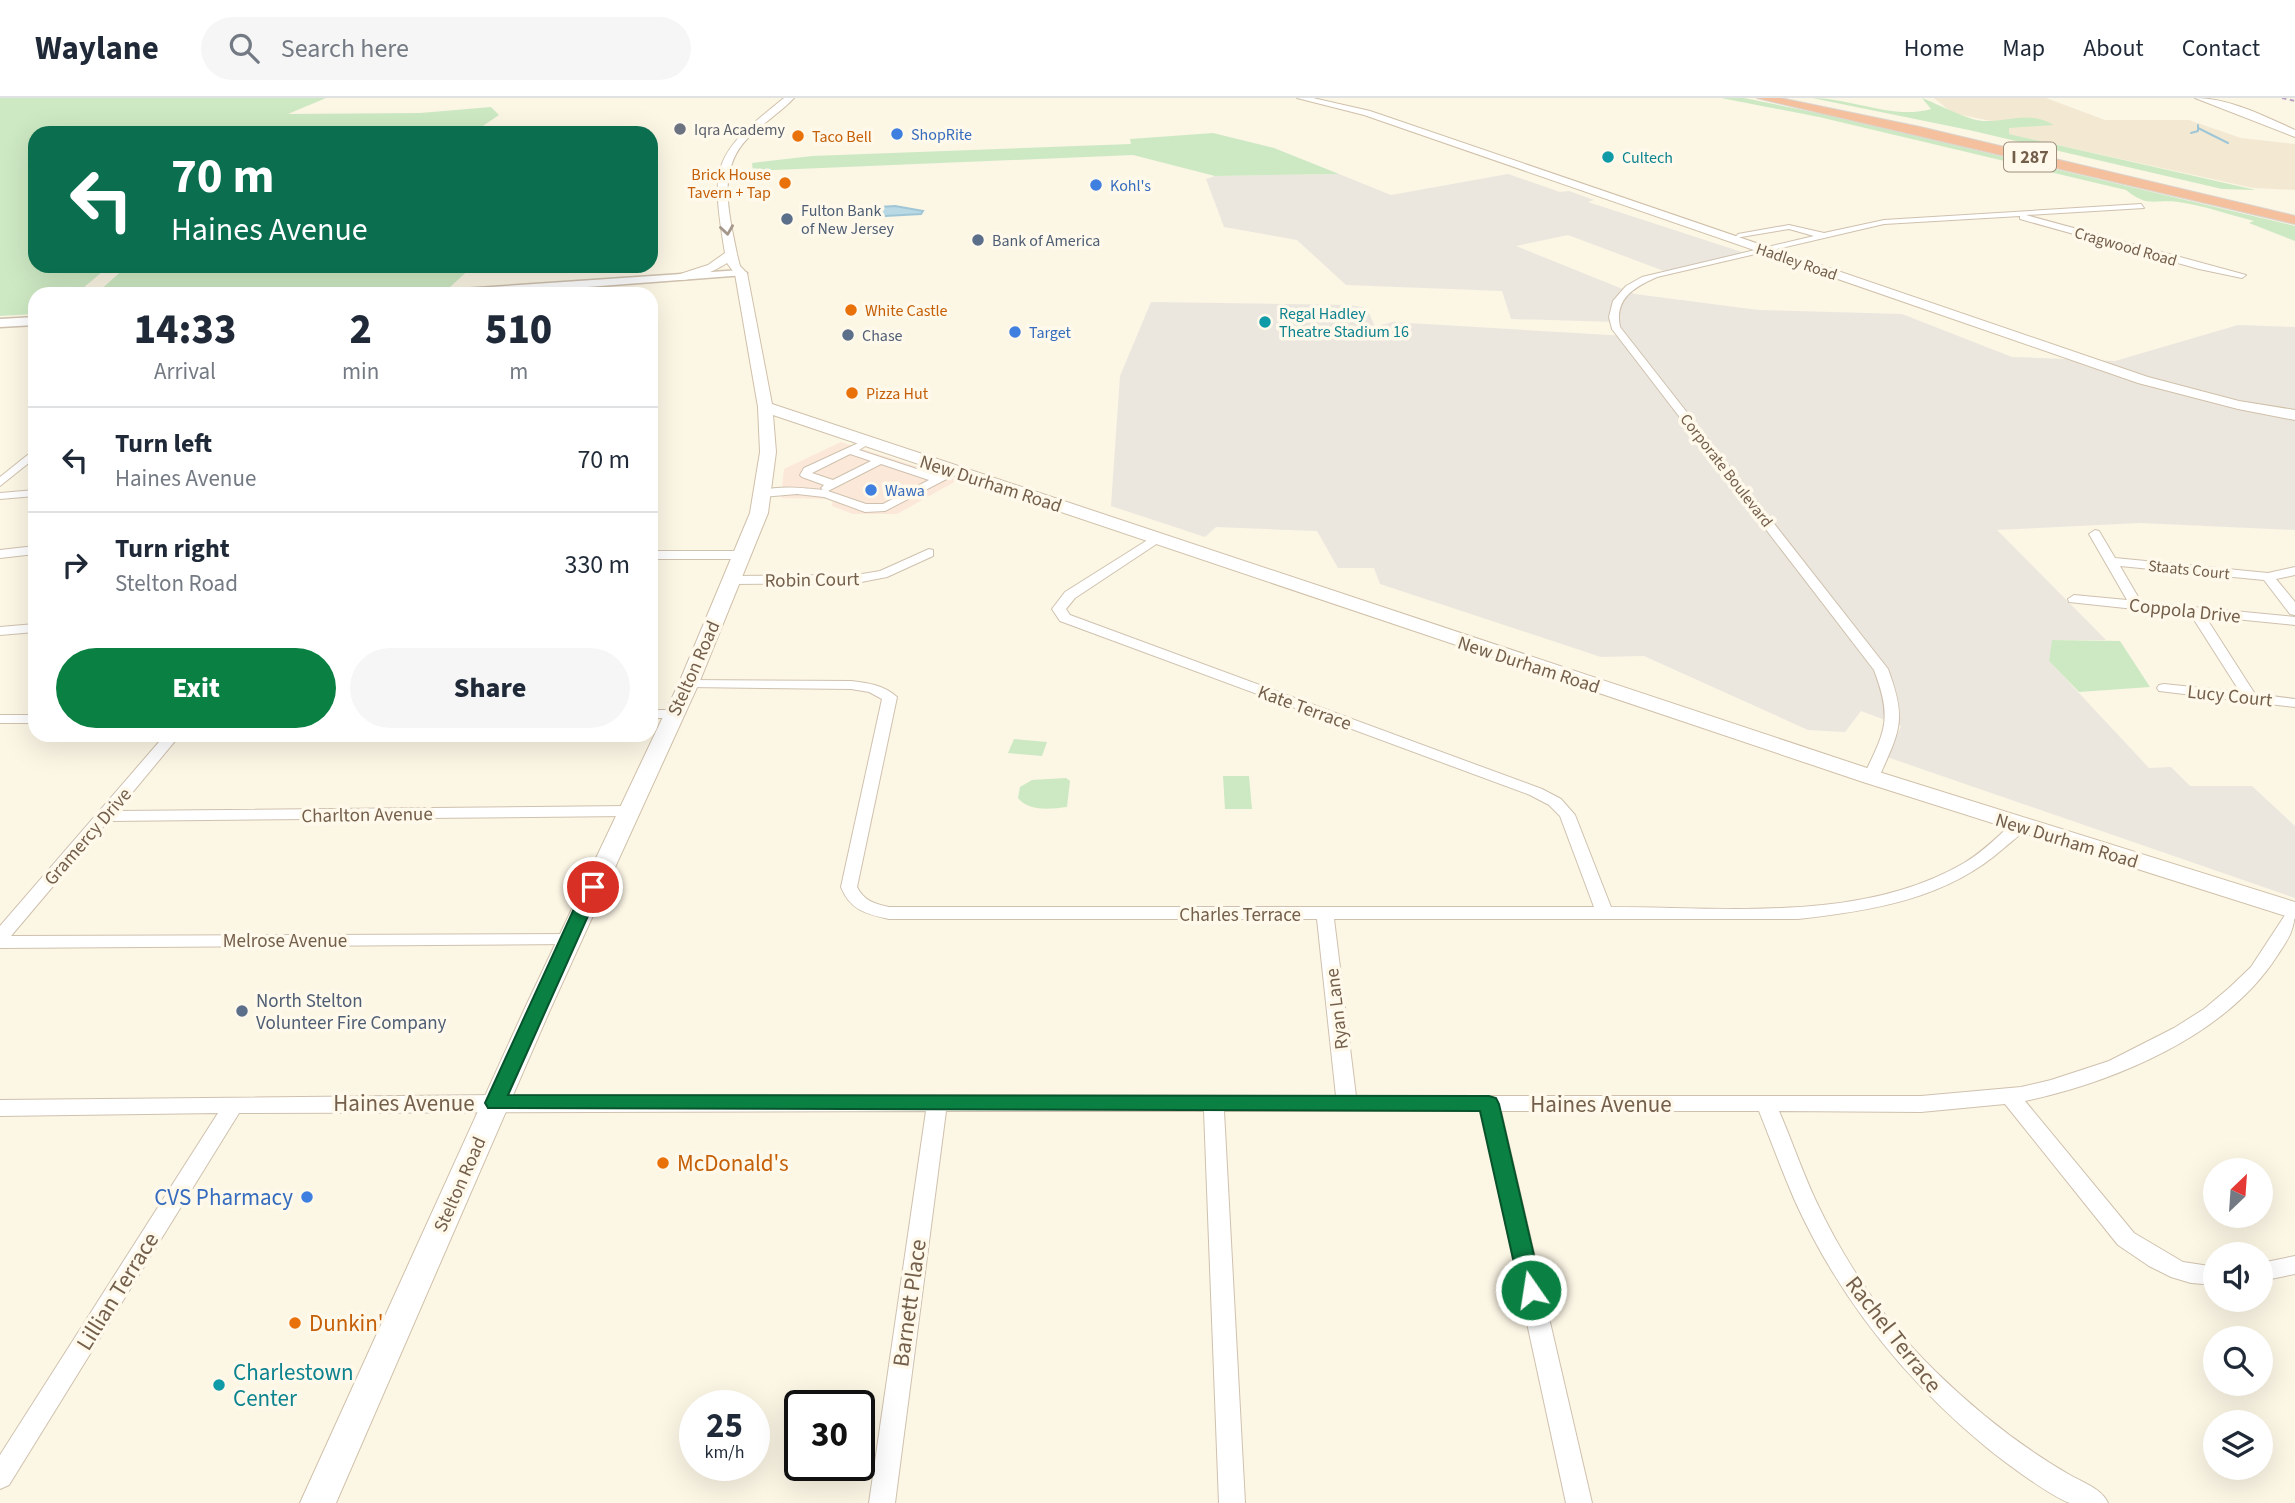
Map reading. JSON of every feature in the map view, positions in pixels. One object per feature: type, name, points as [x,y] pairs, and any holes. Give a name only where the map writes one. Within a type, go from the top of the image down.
[{"type":"highway","name":"I 287","points":[[1763,98],[1920,131],[2295,220]]},
{"type":"highway","name":"I 287","points":[[1799,98],[2295,211]]},
{"type":"main road","name":"Stelton Road","points":[[318,1503],[569,938],[689,683],[744,555],[759,513],[767,433],[765,407],[741,273],[734,267],[731,254],[726,219],[724,163],[737,143],[790,98]]},
{"type":"main road","points":[[737,163],[746,149],[802,98]]},
{"type":"main road","name":"Hadley Road","points":[[1301,98],[1373,113],[2143,380],[2238,405],[2295,415]]},
{"type":"main road","name":"Hadley Road","points":[[1322,98],[2161,379],[2295,408]]},
{"type":"main road","points":[[2199,98],[2258,117],[2295,134]]},
{"type":"main road","name":"Stelton Road","points":[[741,273],[746,266],[744,245]]},
{"type":"main road","points":[[677,277],[718,265],[731,254]]},
{"type":"main road","name":"New Durham Road","points":[[765,407],[867,442],[948,475],[1157,538],[2020,826],[2295,912]]},
{"type":"main road","points":[[767,433],[783,426],[816,424]]},
{"type":"street","name":"Cragwood Road","points":[[1767,249],[1893,221],[2141,206]]},
{"type":"street","name":"Cragwood Road","points":[[2010,214],[2202,267],[2242,275]]},
{"type":"street","name":"Cragwood Road","points":[[1738,236],[1789,227],[1823,236]]},
{"type":"street","name":"Corporate Boulevard","points":[[1767,249],[1641,280],[1616,301],[1611,315],[1615,327],[1881,669],[1893,698],[1896,723],[1871,777]]},
{"type":"street","points":[[542,287],[741,273]]},
{"type":"street","points":[[0,323],[28,321]]},
{"type":"street","points":[[867,442],[808,470],[806,475],[864,508],[886,507],[948,475]]},
{"type":"street","points":[[849,450],[948,475]]},
{"type":"street","points":[[0,483],[28,458]]},
{"type":"street","points":[[761,494],[830,489],[881,460]]},
{"type":"street","points":[[0,496],[28,494]]},
{"type":"street","points":[[2095,534],[2136,605]]},
{"type":"street","name":"Kate Terrace","points":[[1157,538],[1070,595],[1059,609],[1065,618],[1523,787],[1555,802],[1567,816],[1604,912]]},
{"type":"street","points":[[0,554],[28,551]]},
{"type":"street","name":"Robin Court","points":[[732,580],[868,578],[929,553]]},
{"type":"street","points":[[658,555],[744,555]]},
{"type":"street","name":"Staats Court","points":[[2110,561],[2268,576],[2295,570]]},
{"type":"street","points":[[2268,576],[2295,611]]},
{"type":"street","name":"Coppola Drive","points":[[2074,599],[2295,621]]},
{"type":"street","points":[[2195,611],[2250,697]]},
{"type":"street","points":[[0,631],[28,629]]},
{"type":"street","name":"Charles Terrace","points":[[689,683],[851,685],[873,688],[890,697],[849,887],[853,900],[867,909],[902,913],[1798,913],[1862,907],[1941,882],[1972,866],[2020,826]]},
{"type":"street","name":"Lucy Court","points":[[2164,688],[2295,703]]},
{"type":"street","points":[[658,714],[673,714]]},
{"type":"street","points":[[0,734],[8,719],[28,719]]},
{"type":"street","name":"Gramercy Drive","points":[[0,939],[167,742]]},
{"type":"street","name":"Charlton Avenue","points":[[106,817],[628,811]]},
{"type":"street","name":"Haines Avenue","points":[[0,1108],[495,1103],[1921,1104],[2009,1095],[2103,1070],[2171,1040],[2224,1004],[2258,970],[2295,912]]},
{"type":"street","name":"Ryan Lane","points":[[1325,915],[1347,1103]]},
{"type":"street","name":"Melrose Avenue","points":[[0,939],[569,938]]},
{"type":"street","points":[[2009,1095],[2126,1239],[2149,1256],[2180,1271],[2203,1274]]},
{"type":"street","name":"Barnett Place","points":[[882,1503],[937,1103]]},
{"type":"street","points":[[1214,1103],[1232,1503]]},
{"type":"street","points":[[1489,1104],[1579,1503]]},
{"type":"street","name":"Rachel Terrace","points":[[1766,1104],[1807,1204],[1839,1265],[1920,1375],[1980,1431],[2078,1499]]},
{"type":"street","name":"Lillian Terrace","points":[[0,1477],[234,1105]]},
{"type":"street","points":[[2273,1270],[2295,1265]]},
{"type":"shaded area","points":[[1934,98],[2046,98],[2105,120],[2189,120],[2241,138],[2295,144],[2295,190],[2253,188],[2002,133],[2010,125],[1952,113]]},
{"type":"shaded area","points":[[1339,174],[1391,195],[1508,174],[1560,192],[1569,191],[1594,200],[1588,202],[1748,254],[1664,271],[1568,235],[1516,246],[1635,294],[1758,310],[1902,314],[2012,357],[2115,361],[2238,325],[2295,327],[2295,530],[2140,523],[1997,530],[2106,640],[2053,640],[2049,661],[2149,768],[2171,767],[2190,786],[2252,786],[2295,826],[2295,898],[1887,757],[1901,726],[1861,711],[1845,732],[1808,730],[1644,656],[1601,657],[1380,584],[1374,568],[1338,568],[1317,531],[1216,527],[1205,537],[1111,506],[1120,376],[1151,302],[1350,305],[1367,308],[1375,327],[1392,322],[1626,336],[1617,322],[1511,319],[1502,291],[1346,285],[1297,240],[1224,227],[1206,179],[1215,176]]},
{"type":"shaded area","points":[[841,442],[958,480],[897,514],[853,514],[832,506],[833,499],[781,498],[784,469]]},
{"type":"green space","points":[[0,98],[326,98],[288,114],[420,113],[491,107],[499,115],[483,126],[28,126],[28,273],[101,273],[84,287],[28,287],[28,314],[0,316]]},
{"type":"green space","points":[[1721,98],[1744,98],[1823,114],[2295,226],[2295,241],[2249,223],[2254,221],[2207,208],[2178,202],[2146,201],[2126,190],[1819,117]]},
{"type":"green space","points":[[1812,98],[1902,112],[1931,109],[1922,98],[1978,120],[2036,118],[2054,125],[2009,128],[2009,134],[2256,190],[2222,189],[1969,130]]},
{"type":"green space","points":[[1213,133],[1274,148],[1339,174],[1215,176],[1133,155],[753,171],[752,163],[812,156],[1131,144],[1130,139]]},
{"type":"green space","points":[[119,273],[465,273],[450,287],[104,287]]},
{"type":"green space","points":[[2052,640],[2120,641],[2150,687],[2079,692],[2049,661]]},
{"type":"green space","points":[[1014,739],[1047,742],[1042,756],[1008,753]]},
{"type":"green space","points":[[1223,776],[1249,776],[1252,809],[1225,809]]},
{"type":"green space","points":[[1066,778],[1070,781],[1067,807],[1034,808],[1018,798],[1020,787],[1032,780]]},
{"type":"water","points":[[895,206],[923,211],[921,214],[849,218],[847,209]]},
{"type":"waterway","points":[[2191,133],[2198,131],[2198,128]]},
{"type":"waterway","points":[[2198,128],[2228,143]]},
{"type":"railway","points":[[2282,98],[2295,101]]},
{"type":"place","name":"Iqra Academy","points":[[680,129]]},
{"type":"place","name":"ShopRite","points":[[897,134]]},
{"type":"place","name":"Taco Bell","points":[[798,136]]},
{"type":"place","name":"Cultech","points":[[1608,157]]},
{"type":"place","name":"Brick House Tavern + Tap","points":[[785,183]]},
{"type":"place","name":"Kohl's","points":[[1096,185]]},
{"type":"place","name":"Fulton Bank of New Jersey","points":[[787,219]]},
{"type":"place","name":"Bank of America","points":[[978,240]]},
{"type":"place","name":"White Castle","points":[[851,310]]},
{"type":"place","name":"Regal Hadley Theatre Stadium 16","points":[[1265,322]]},
{"type":"place","name":"Target","points":[[1015,332]]},
{"type":"place","name":"Chase","points":[[848,335]]},
{"type":"place","name":"Pizza Hut","points":[[852,393]]},
{"type":"place","name":"Wawa","points":[[871,490]]},
{"type":"place","name":"North Stelton Volunteer Fire Company","points":[[242,1011]]},
{"type":"place","name":"McDonald's","points":[[663,1163]]},
{"type":"place","name":"CVS Pharmacy","points":[[307,1197]]},
{"type":"place","name":"Dunkin'","points":[[295,1323]]},
{"type":"place","name":"Charlestown Center","points":[[219,1385]]},
{"type":"route","points":[[593,887],[495,1103],[1489,1104],[1531,1290]]}]
